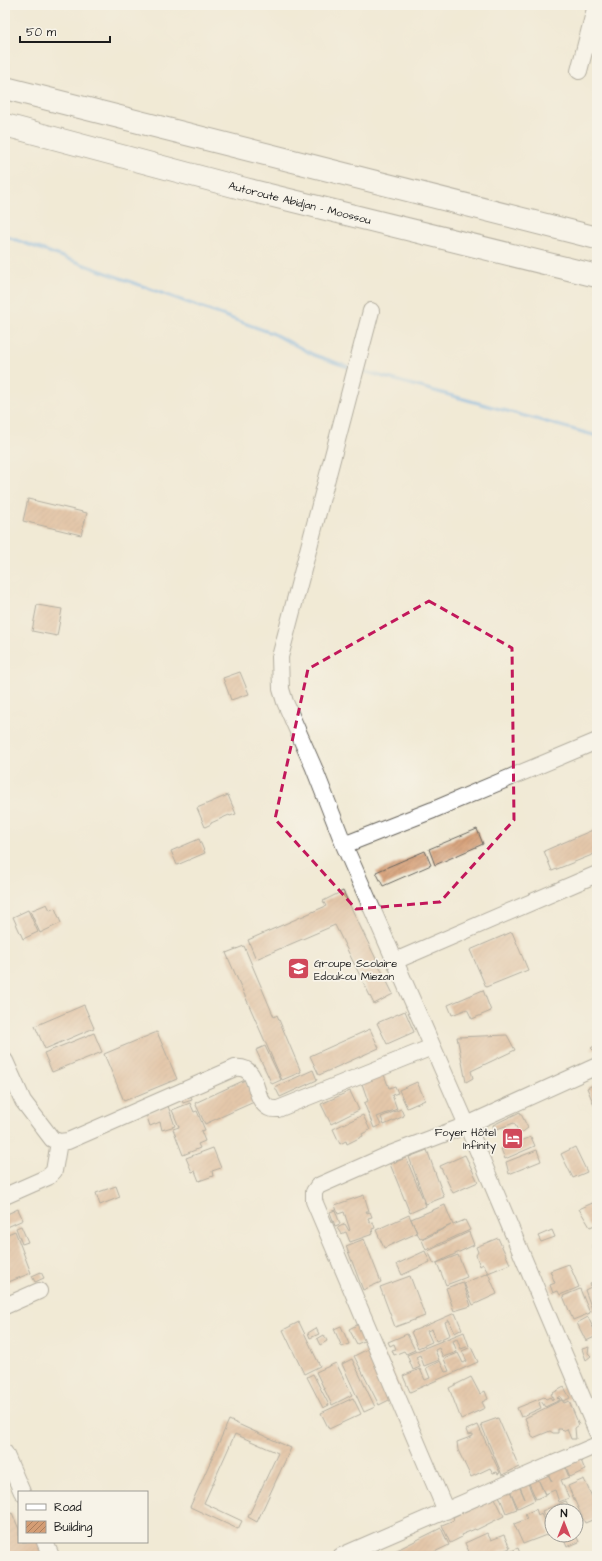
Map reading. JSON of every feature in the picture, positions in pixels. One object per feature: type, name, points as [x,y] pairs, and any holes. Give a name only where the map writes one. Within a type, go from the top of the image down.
[{"type":"highway","points":[[5,88],[597,238]]},
{"type":"highway","name":"Autoroute Abidjan - Moossou","points":[[5,125],[245,189],[597,276]]},
{"type":"street","points":[[579,71],[596,5]]},
{"type":"street","points":[[371,311],[280,657],[280,690],[344,845],[467,1125],[597,1432]]},
{"type":"street","points":[[344,845],[440,807],[597,741]]},
{"type":"street","points":[[395,961],[597,874]]},
{"type":"street","points":[[5,1061],[23,1100],[52,1139],[60,1142],[68,1141],[235,1068],[242,1067],[250,1072],[262,1100],[269,1108],[278,1109],[432,1047]]},
{"type":"street","points":[[446,1511],[314,1201],[314,1192],[318,1186],[388,1155],[467,1125],[597,1066]]},
{"type":"street","points":[[5,1196],[48,1177],[54,1171],[60,1142]]},
{"type":"street","points":[[5,1306],[39,1291]]},
{"type":"street","points":[[341,1556],[597,1445]]},
{"type":"street","points":[[5,1453],[22,1491]]},
{"type":"street","points":[[45,1543],[51,1556]]},
{"type":"highlighted area","points":[[429,601],[512,648],[514,820],[440,902],[356,909],[275,819],[308,669]]},
{"type":"building","points":[[28,499],[87,513],[81,535],[23,521]]},
{"type":"building","points":[[37,605],[62,609],[57,636],[32,631]]},
{"type":"building","points":[[240,672],[249,694],[231,700],[223,678]]},
{"type":"building","points":[[228,795],[236,814],[229,815],[205,827],[197,808]]},
{"type":"building","points":[[477,829],[483,844],[435,865],[429,849]]},
{"type":"building","points":[[595,829],[597,833],[597,853],[552,871],[544,851]]},
{"type":"building","points":[[199,839],[205,853],[177,865],[171,851]]},
{"type":"building","points":[[425,851],[431,865],[383,886],[376,872]]},
{"type":"building","points":[[343,891],[393,994],[374,1004],[335,925],[256,959],[248,940],[326,906],[323,901]]},
{"type":"building","points":[[47,904],[50,910],[55,908],[61,923],[40,933],[30,911]]},
{"type":"building","points":[[28,910],[38,932],[23,939],[13,917]]},
{"type":"building","points":[[512,932],[528,970],[486,987],[470,950]]},
{"type":"building","points":[[244,946],[274,1017],[277,1015],[301,1072],[282,1080],[226,953]]},
{"type":"building","points":[[483,990],[491,1011],[472,1019],[467,1009],[452,1015],[448,1005]]},
{"type":"building","points":[[84,1005],[94,1028],[45,1049],[35,1026]]},
{"type":"building","points":[[405,1011],[414,1032],[387,1044],[377,1023]]},
{"type":"building","points":[[370,1029],[379,1048],[319,1075],[310,1056]]},
{"type":"building","points":[[157,1032],[177,1079],[124,1101],[104,1054]]},
{"type":"building","points":[[94,1033],[102,1052],[52,1072],[44,1053]]},
{"type":"building","points":[[507,1035],[515,1050],[471,1071],[473,1078],[466,1082],[457,1037]]},
{"type":"building","points":[[596,1045],[597,1049],[593,1050],[591,1048]]},
{"type":"building","points":[[265,1046],[281,1080],[272,1084],[256,1050]]},
{"type":"building","points":[[313,1070],[317,1080],[280,1097],[275,1087]]},
{"type":"building","points":[[383,1072],[389,1088],[395,1086],[398,1093],[392,1095],[397,1109],[377,1117],[381,1125],[374,1128],[364,1103],[368,1101],[361,1081]]},
{"type":"building","points":[[245,1080],[254,1102],[205,1124],[195,1103]]},
{"type":"building","points":[[417,1082],[425,1100],[407,1108],[399,1090]]},
{"type":"building","points":[[597,1083],[597,1105],[595,1107],[587,1088]]},
{"type":"building","points":[[350,1091],[359,1110],[331,1124],[321,1104]]},
{"type":"building","points":[[190,1093],[192,1100],[183,1103],[181,1097]]},
{"type":"building","points":[[190,1103],[194,1112],[197,1111],[205,1130],[201,1131],[205,1141],[198,1144],[200,1148],[183,1155],[173,1129],[179,1127],[172,1110]]},
{"type":"building","points":[[168,1106],[175,1126],[162,1130],[160,1122],[150,1126],[146,1114]]},
{"type":"building","points":[[401,1109],[404,1116],[384,1125],[381,1117]]},
{"type":"building","points":[[520,1112],[528,1128],[520,1134],[514,1123],[494,1130],[493,1125]]},
{"type":"building","points":[[363,1115],[370,1130],[362,1134],[363,1136],[347,1144],[346,1141],[340,1144],[333,1129]]},
{"type":"building","points":[[531,1137],[535,1146],[505,1159],[501,1149]]},
{"type":"building","points":[[575,1147],[587,1172],[573,1178],[561,1154]]},
{"type":"building","points":[[213,1148],[221,1168],[212,1171],[213,1176],[199,1181],[195,1171],[192,1172],[186,1158]]},
{"type":"building","points":[[427,1150],[444,1197],[426,1204],[409,1157]]},
{"type":"building","points":[[537,1150],[541,1161],[509,1174],[506,1162]]},
{"type":"building","points":[[465,1155],[478,1182],[453,1193],[440,1166]]},
{"type":"building","points":[[406,1158],[426,1206],[410,1213],[390,1164]]},
{"type":"building","points":[[116,1186],[120,1197],[100,1205],[96,1193]]},
{"type":"building","points":[[364,1195],[369,1211],[366,1211],[367,1213],[370,1212],[372,1217],[368,1218],[370,1223],[373,1222],[375,1228],[372,1229],[373,1234],[350,1242],[346,1232],[341,1234],[337,1228],[345,1224],[349,1231],[350,1230],[344,1212],[338,1214],[335,1205]]},
{"type":"building","points":[[597,1201],[597,1224],[590,1227],[579,1209]]},
{"type":"building","points":[[445,1205],[453,1225],[465,1220],[470,1230],[426,1250],[422,1240],[451,1225],[420,1239],[411,1219]]},
{"type":"building","points":[[18,1209],[23,1220],[5,1228],[5,1215]]},
{"type":"building","points":[[335,1210],[340,1224],[335,1226],[330,1212]]},
{"type":"building","points":[[409,1215],[417,1233],[384,1248],[376,1230]]},
{"type":"building","points":[[21,1226],[28,1242],[22,1244],[16,1228]]},
{"type":"building","points":[[552,1230],[555,1237],[541,1242],[538,1236]]},
{"type":"building","points":[[15,1231],[31,1273],[6,1283],[5,1235]]},
{"type":"building","points":[[469,1232],[474,1245],[434,1264],[428,1251]]},
{"type":"building","points":[[498,1238],[510,1264],[488,1273],[483,1264],[480,1266],[476,1255],[478,1252],[476,1247]]},
{"type":"building","points":[[364,1239],[381,1282],[363,1290],[346,1246]]},
{"type":"building","points":[[596,1242],[597,1255],[592,1245]]},
{"type":"building","points":[[425,1251],[430,1262],[402,1275],[397,1264]]},
{"type":"building","points":[[458,1255],[467,1277],[446,1285],[437,1263]]},
{"type":"building","points":[[569,1264],[579,1287],[560,1295],[558,1291],[553,1293],[550,1285],[555,1283],[550,1271]]},
{"type":"building","points":[[41,1272],[44,1278],[35,1282],[32,1276]]},
{"type":"building","points":[[488,1273],[497,1294],[473,1305],[464,1283]]},
{"type":"building","points":[[410,1276],[425,1316],[395,1327],[380,1287]]},
{"type":"building","points":[[597,1281],[597,1310],[593,1312],[585,1290],[591,1287],[590,1284]]},
{"type":"building","points":[[463,1282],[471,1306],[454,1311],[446,1288]]},
{"type":"building","points":[[580,1289],[590,1313],[573,1320],[563,1296]]},
{"type":"building","points":[[455,1313],[462,1329],[455,1333],[449,1320],[445,1322],[450,1335],[436,1341],[432,1329],[427,1331],[432,1342],[418,1348],[411,1332]]},
{"type":"building","points":[[588,1317],[597,1336],[586,1341],[577,1323]]},
{"type":"building","points":[[299,1322],[320,1366],[304,1374],[283,1330]]},
{"type":"building","points":[[361,1323],[369,1339],[357,1344],[349,1329]]},
{"type":"building","points":[[341,1326],[349,1344],[342,1347],[334,1329]]},
{"type":"building","points":[[316,1328],[319,1334],[310,1338],[308,1333]]},
{"type":"building","points":[[464,1332],[469,1346],[461,1349],[457,1339],[453,1341],[457,1352],[443,1357],[439,1348],[435,1350],[439,1360],[424,1366],[420,1355],[416,1357],[420,1367],[413,1370],[407,1355]]},
{"type":"building","points":[[407,1334],[415,1350],[406,1354],[404,1351],[394,1355],[392,1350],[396,1349],[394,1344],[390,1346],[388,1342]]},
{"type":"building","points":[[324,1335],[327,1341],[320,1345],[317,1339]]},
{"type":"building","points":[[378,1344],[403,1393],[379,1405],[354,1356]]},
{"type":"building","points":[[471,1347],[478,1362],[410,1392],[403,1376],[420,1369],[425,1380],[430,1378],[426,1368],[440,1361],[445,1372],[449,1371],[444,1359],[458,1353],[463,1363],[467,1361],[462,1351]]},
{"type":"building","points":[[589,1347],[588,1353],[591,1356],[586,1360],[582,1349]]},
{"type":"building","points":[[352,1359],[375,1407],[364,1412],[342,1364]]},
{"type":"building","points":[[336,1363],[352,1395],[332,1405],[316,1372]]},
{"type":"building","points":[[313,1374],[329,1405],[323,1408],[307,1377]]},
{"type":"building","points":[[471,1377],[480,1394],[485,1391],[488,1399],[482,1402],[485,1408],[461,1419],[449,1388]]},
{"type":"building","points":[[564,1387],[570,1398],[564,1401],[560,1396],[557,1398],[560,1400],[545,1407],[541,1401],[539,1403],[541,1408],[521,1417],[517,1408],[544,1397],[546,1399],[550,1397],[552,1400],[554,1399],[551,1394]]},
{"type":"building","points":[[353,1398],[361,1414],[329,1429],[321,1413]]},
{"type":"building","points":[[562,1400],[564,1403],[569,1401],[579,1425],[575,1428],[576,1439],[571,1439],[567,1429],[563,1431],[558,1429],[558,1433],[553,1433],[550,1431],[533,1438],[525,1418]]},
{"type":"building","points":[[498,1418],[519,1467],[502,1475],[481,1424]]},
{"type":"building","points":[[229,1420],[291,1448],[257,1522],[248,1517],[278,1453],[235,1434],[204,1503],[242,1521],[238,1529],[190,1507]]},
{"type":"building","points":[[478,1425],[500,1473],[498,1474],[497,1472],[493,1473],[490,1468],[471,1477],[458,1450],[457,1442],[473,1436],[473,1434],[468,1435],[466,1430]]},
{"type":"building","points":[[580,1458],[585,1470],[570,1477],[565,1465]]},
{"type":"building","points":[[564,1465],[569,1477],[561,1480],[569,1498],[559,1502],[555,1490],[545,1494],[537,1477]]},
{"type":"building","points":[[537,1477],[545,1495],[536,1499],[528,1481]]},
{"type":"building","points":[[584,1479],[597,1508],[597,1518],[585,1523],[584,1503],[576,1503],[568,1486]]},
{"type":"building","points":[[527,1481],[535,1500],[518,1508],[509,1488],[518,1484],[525,1499],[519,1484]]},
{"type":"building","points":[[509,1488],[517,1509],[506,1513],[498,1493]]},
{"type":"building","points":[[495,1498],[504,1516],[476,1530],[475,1529],[461,1535],[462,1537],[450,1543],[442,1525],[454,1520],[453,1517]]},
{"type":"building","points":[[536,1509],[538,1515],[541,1513],[544,1521],[544,1536],[523,1544],[514,1524],[527,1519],[525,1514]]},
{"type":"building","points":[[12,1513],[18,1527],[18,1543],[40,1543],[45,1554],[41,1556],[5,1556],[5,1516]]},
{"type":"building","points":[[441,1528],[449,1545],[426,1556],[395,1556],[393,1552]]},
{"type":"building","points":[[487,1533],[491,1540],[504,1535],[510,1548],[491,1556],[471,1556],[465,1543]]},
{"type":"building","points":[[565,1543],[577,1543],[567,1547]]},
{"type":"building","points":[[518,1548],[521,1556],[511,1556],[509,1552]]},
{"type":"building","points":[[506,1551],[508,1556],[494,1556]]},
{"type":"waterway","points":[[5,236],[274,334],[314,355],[351,368]]},
{"type":"waterway","points":[[359,370],[597,436]]},
{"type":"place","name":"Groupe Scolaire Edoukou Miezan","points":[[298,969]]},
{"type":"place","name":"Foyer Hôtel Infinity","points":[[512,1138]]}]
